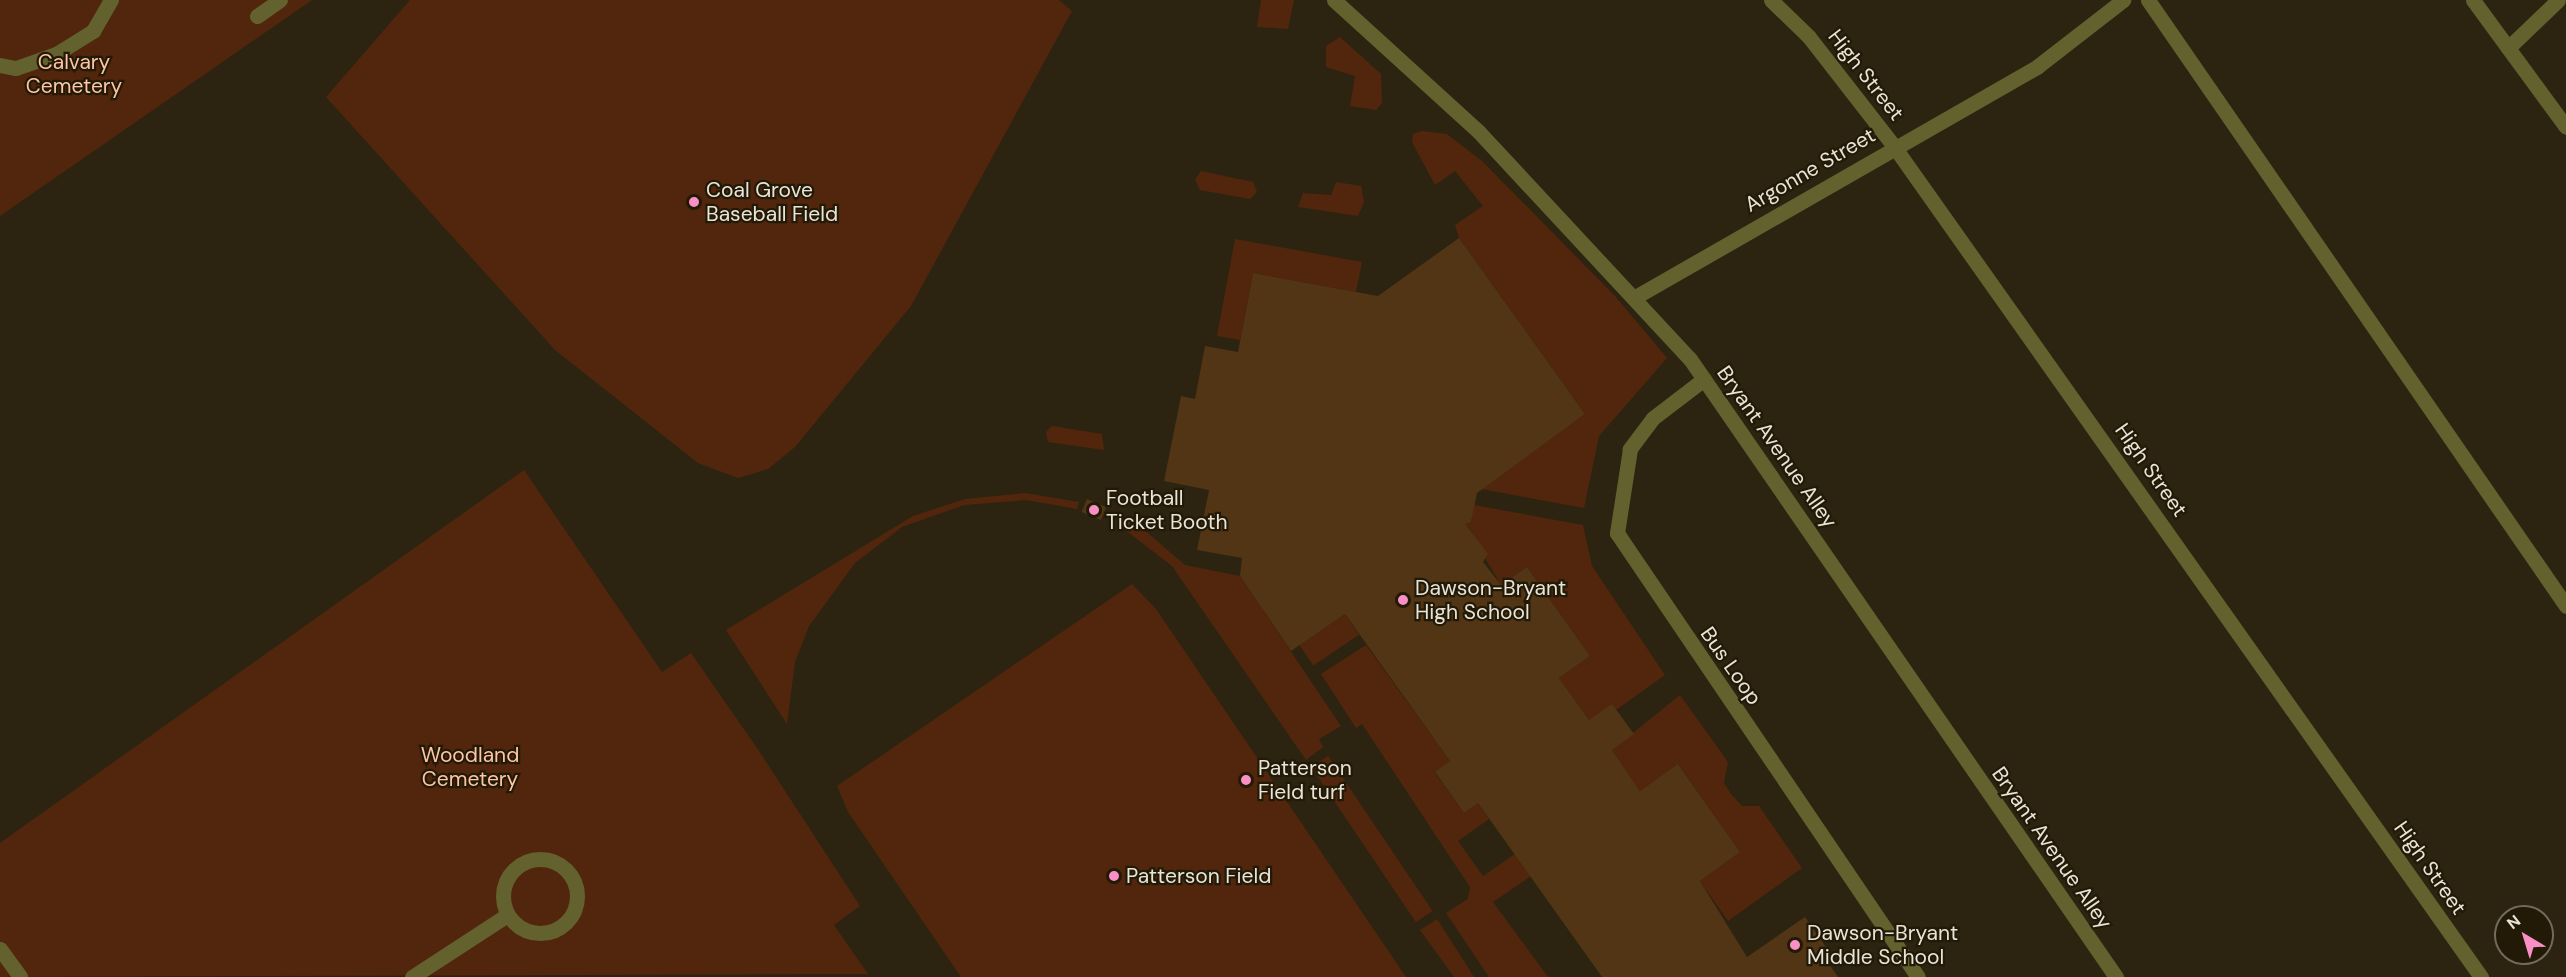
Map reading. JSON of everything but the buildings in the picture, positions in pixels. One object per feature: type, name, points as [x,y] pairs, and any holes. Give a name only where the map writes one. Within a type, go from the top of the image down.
[{"type":"street","points":[[0,65],[16,68],[56,54],[93,31],[111,0]]},
{"type":"street","points":[[256,16],[280,0]]},
{"type":"street","name":"Bryant Avenue Alley","points":[[1334,0],[1478,131],[1637,296],[1704,379],[2116,977]]},
{"type":"street","name":"High Street","points":[[1771,0],[1809,37],[1893,145],[2481,977]]},
{"type":"street","name":"Argonne Street","points":[[1637,296],[1893,145],[2038,66],[2123,0]]},
{"type":"street","points":[[2148,0],[2566,606]]},
{"type":"street","points":[[2473,0],[2566,127]]},
{"type":"street","points":[[2508,48],[2558,0]]},
{"type":"street","name":"Bus Loop","points":[[1704,379],[1653,418],[1630,449],[1617,533],[1918,977]]},
{"type":"street","points":[[549,859],[572,876],[576,905],[559,928],[530,933],[507,915],[503,887],[520,864],[549,859]]},
{"type":"street","points":[[412,977],[507,915]]},
{"type":"street","points":[[0,949],[20,977]]},
{"type":"green space","name":"Calvary Cemetery","points":[[0,0],[312,0],[0,216]]},
{"type":"green space","name":"Coal Grove Baseball Field","points":[[410,0],[1059,0],[1072,11],[911,306],[795,447],[768,469],[738,478],[698,463],[555,350],[326,97]]},
{"type":"green space","points":[[1261,0],[1294,0],[1288,29],[1257,27]]},
{"type":"green space","points":[[1340,37],[1381,74],[1382,103],[1376,110],[1350,106],[1355,76],[1326,67],[1326,46]]},
{"type":"green space","points":[[1422,131],[1447,134],[1483,162],[1615,296],[1667,358],[1599,436],[1584,508],[1481,489],[1585,414],[1459,238],[1455,225],[1483,206],[1455,171],[1435,185],[1412,142],[1413,134]]},
{"type":"green space","points":[[1201,171],[1253,182],[1257,192],[1250,199],[1200,190],[1195,180]]},
{"type":"green space","points":[[1336,182],[1361,186],[1364,202],[1358,216],[1298,207],[1303,193],[1331,195]]},
{"type":"green space","points":[[1235,239],[1362,262],[1356,292],[1253,273],[1240,340],[1217,336]]},
{"type":"green space","points":[[1052,426],[1102,434],[1104,450],[1048,442],[1046,432]]},
{"type":"green space","name":"Woodland Cemetery","points":[[524,470],[662,672],[691,653],[759,751],[860,906],[834,925],[868,974],[0,977],[0,843]]},
{"type":"green space","points":[[1025,493],[1079,502],[1077,509],[1026,500],[964,505],[902,527],[855,563],[809,626],[795,662],[787,724],[726,630],[913,516],[965,499]]},
{"type":"green space","points":[[1474,505],[1583,525],[1592,566],[1665,675],[1616,710],[1589,720],[1559,678],[1590,656],[1527,567],[1501,585],[1465,524],[1471,522]]},
{"type":"green space","points":[[1129,517],[1185,565],[1240,576],[1341,726],[1319,739],[1323,747],[1306,760],[1172,566],[1124,529]]},
{"type":"green space","name":"Patterson Field","points":[[1132,584],[1156,609],[1406,977],[961,977],[848,812],[837,786]]},
{"type":"green space","points":[[1345,614],[1359,635],[1313,665],[1299,645]]},
{"type":"green space","points":[[1366,645],[1450,761],[1435,773],[1464,813],[1478,803],[1489,819],[1458,841],[1483,876],[1515,854],[1531,876],[1493,902],[1548,977],[1489,977],[1446,913],[1468,899],[1470,887],[1362,724],[1356,728],[1321,674]]},
{"type":"green space","points":[[1680,695],[1728,762],[1724,783],[1731,794],[1742,806],[1759,806],[1802,868],[1728,921],[1700,881],[1740,852],[1679,765],[1640,791],[1612,750]]},
{"type":"green space","points":[[1328,756],[1433,911],[1416,922],[1311,767]]},
{"type":"green space","points":[[1437,919],[1474,977],[1454,977],[1420,930]]},
{"type":"place","name":"Coal Grove Baseball Field","points":[[694,202]]},
{"type":"place","name":"Football Ticket Booth","points":[[1094,510]]},
{"type":"place","name":"Dawson-Bryant High School","points":[[1403,600]]},
{"type":"place","name":"Patterson Field turf","points":[[1246,780]]},
{"type":"place","name":"Patterson Field","points":[[1114,876]]},
{"type":"place","name":"Dawson-Bryant Middle School","points":[[1795,945]]}]
